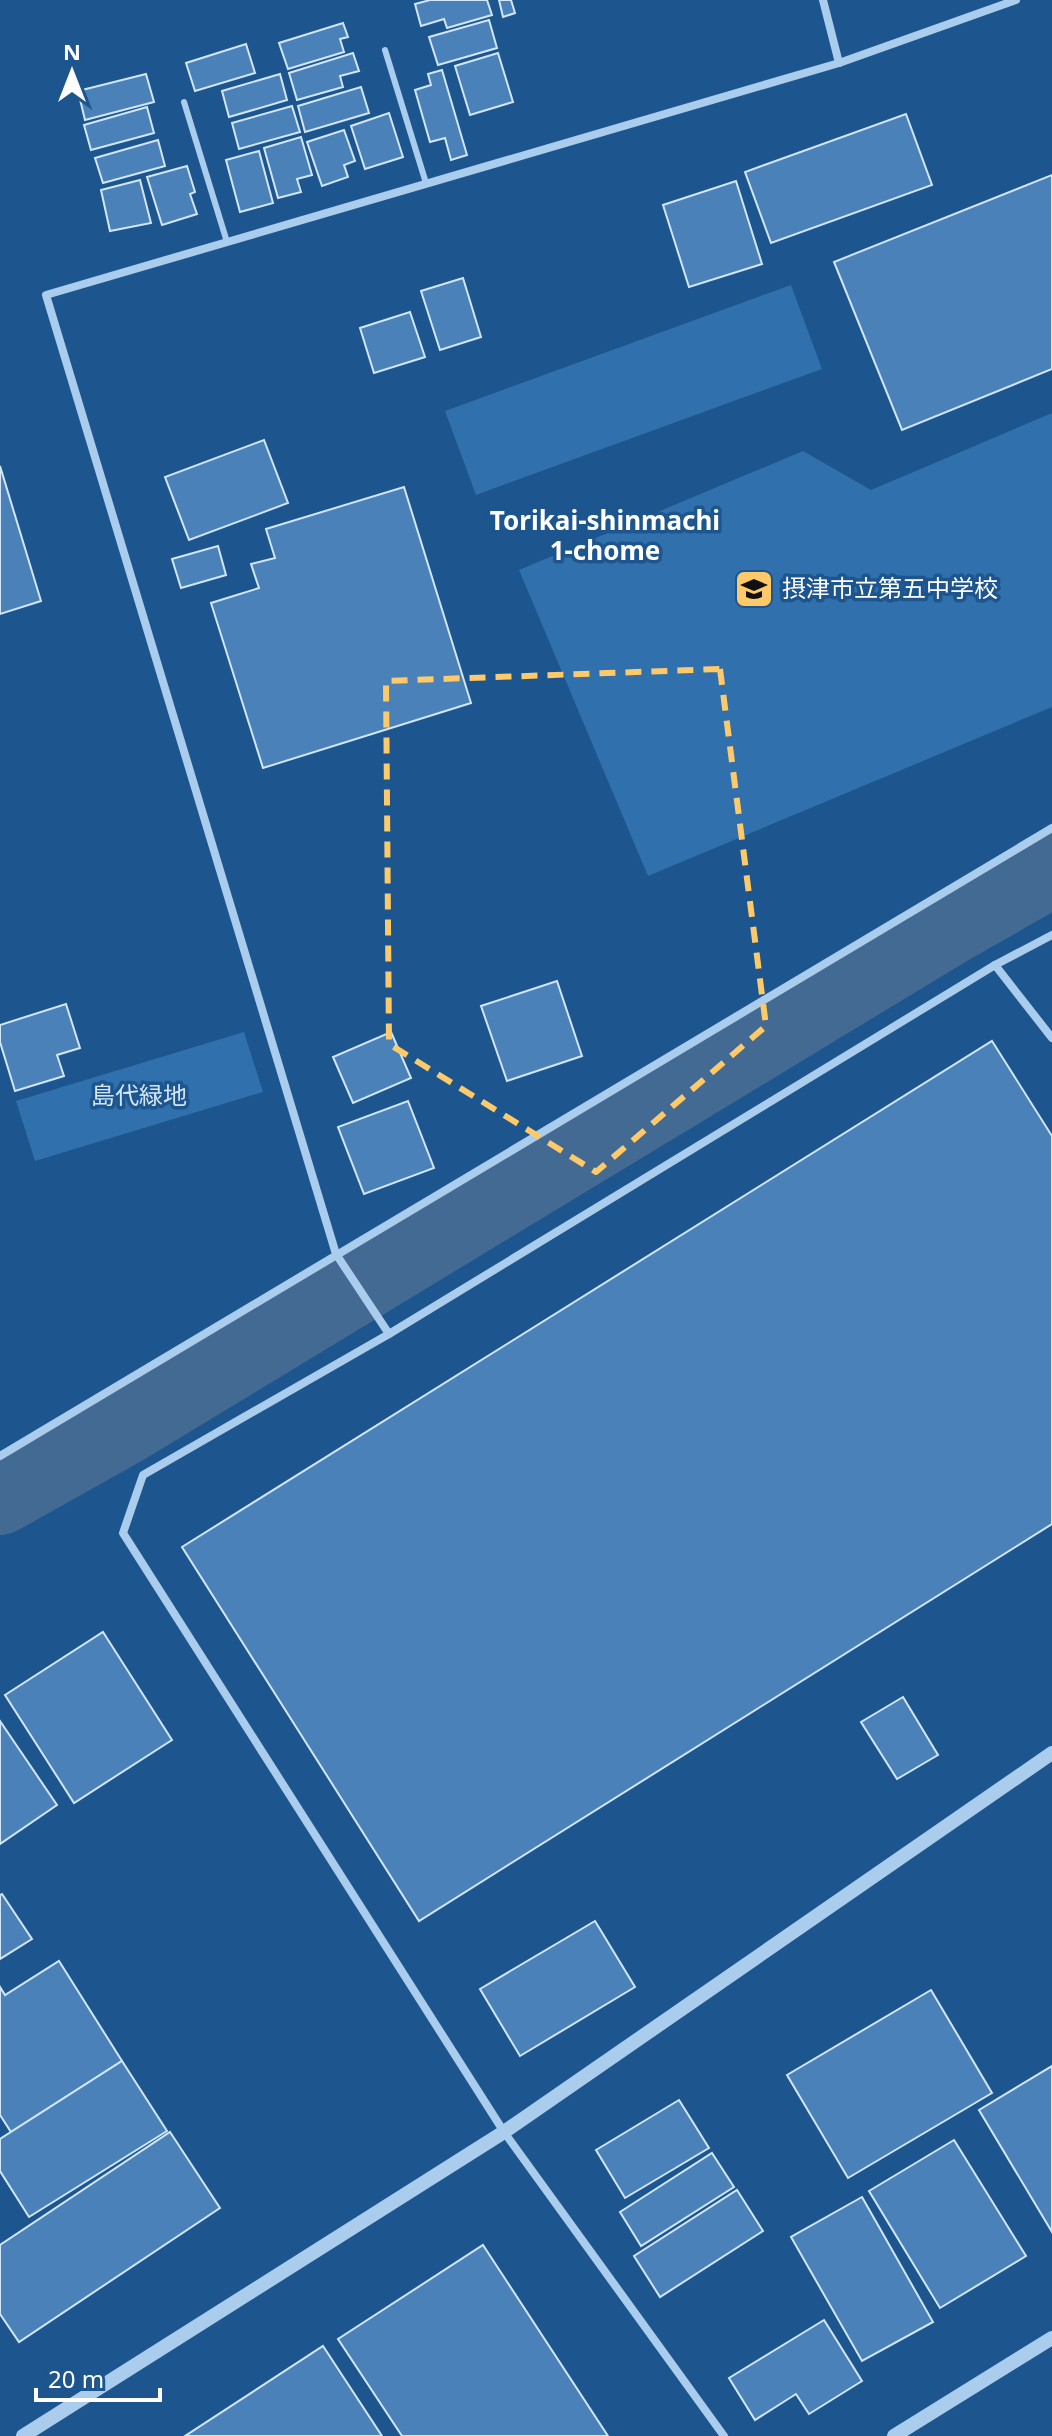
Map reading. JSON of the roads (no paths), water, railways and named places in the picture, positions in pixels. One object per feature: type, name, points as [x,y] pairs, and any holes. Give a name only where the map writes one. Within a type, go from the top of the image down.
[{"type":"street","points":[[823,0],[839,63]]},
{"type":"street","points":[[389,1334],[336,1254],[46,295],[839,63],[1016,0]]},
{"type":"street","points":[[0,1456],[1052,828]]},
{"type":"street","points":[[724,2436],[504,2132],[123,1533],[143,1475],[389,1334],[995,965],[1052,935]]},
{"type":"street","points":[[995,965],[1052,1038]]},
{"type":"street","points":[[23,2436],[504,2132],[1052,1753]]},
{"type":"street","points":[[894,2436],[1052,2338]]},
{"type":"lane","points":[[385,50],[426,183]]},
{"type":"lane","points":[[184,102],[227,242]]},
{"type":"waterway","points":[[0,1498],[123,1429],[950,928],[1052,870]]},
{"type":"place","name":"摂津市立第五中学校","points":[[754,589]]},
{"type":"district","name":"Torikai-shinmachi 1-chome","points":[[605,536]]},
{"type":"park label","name":"島代緑地","points":[[139,1096]]}]
